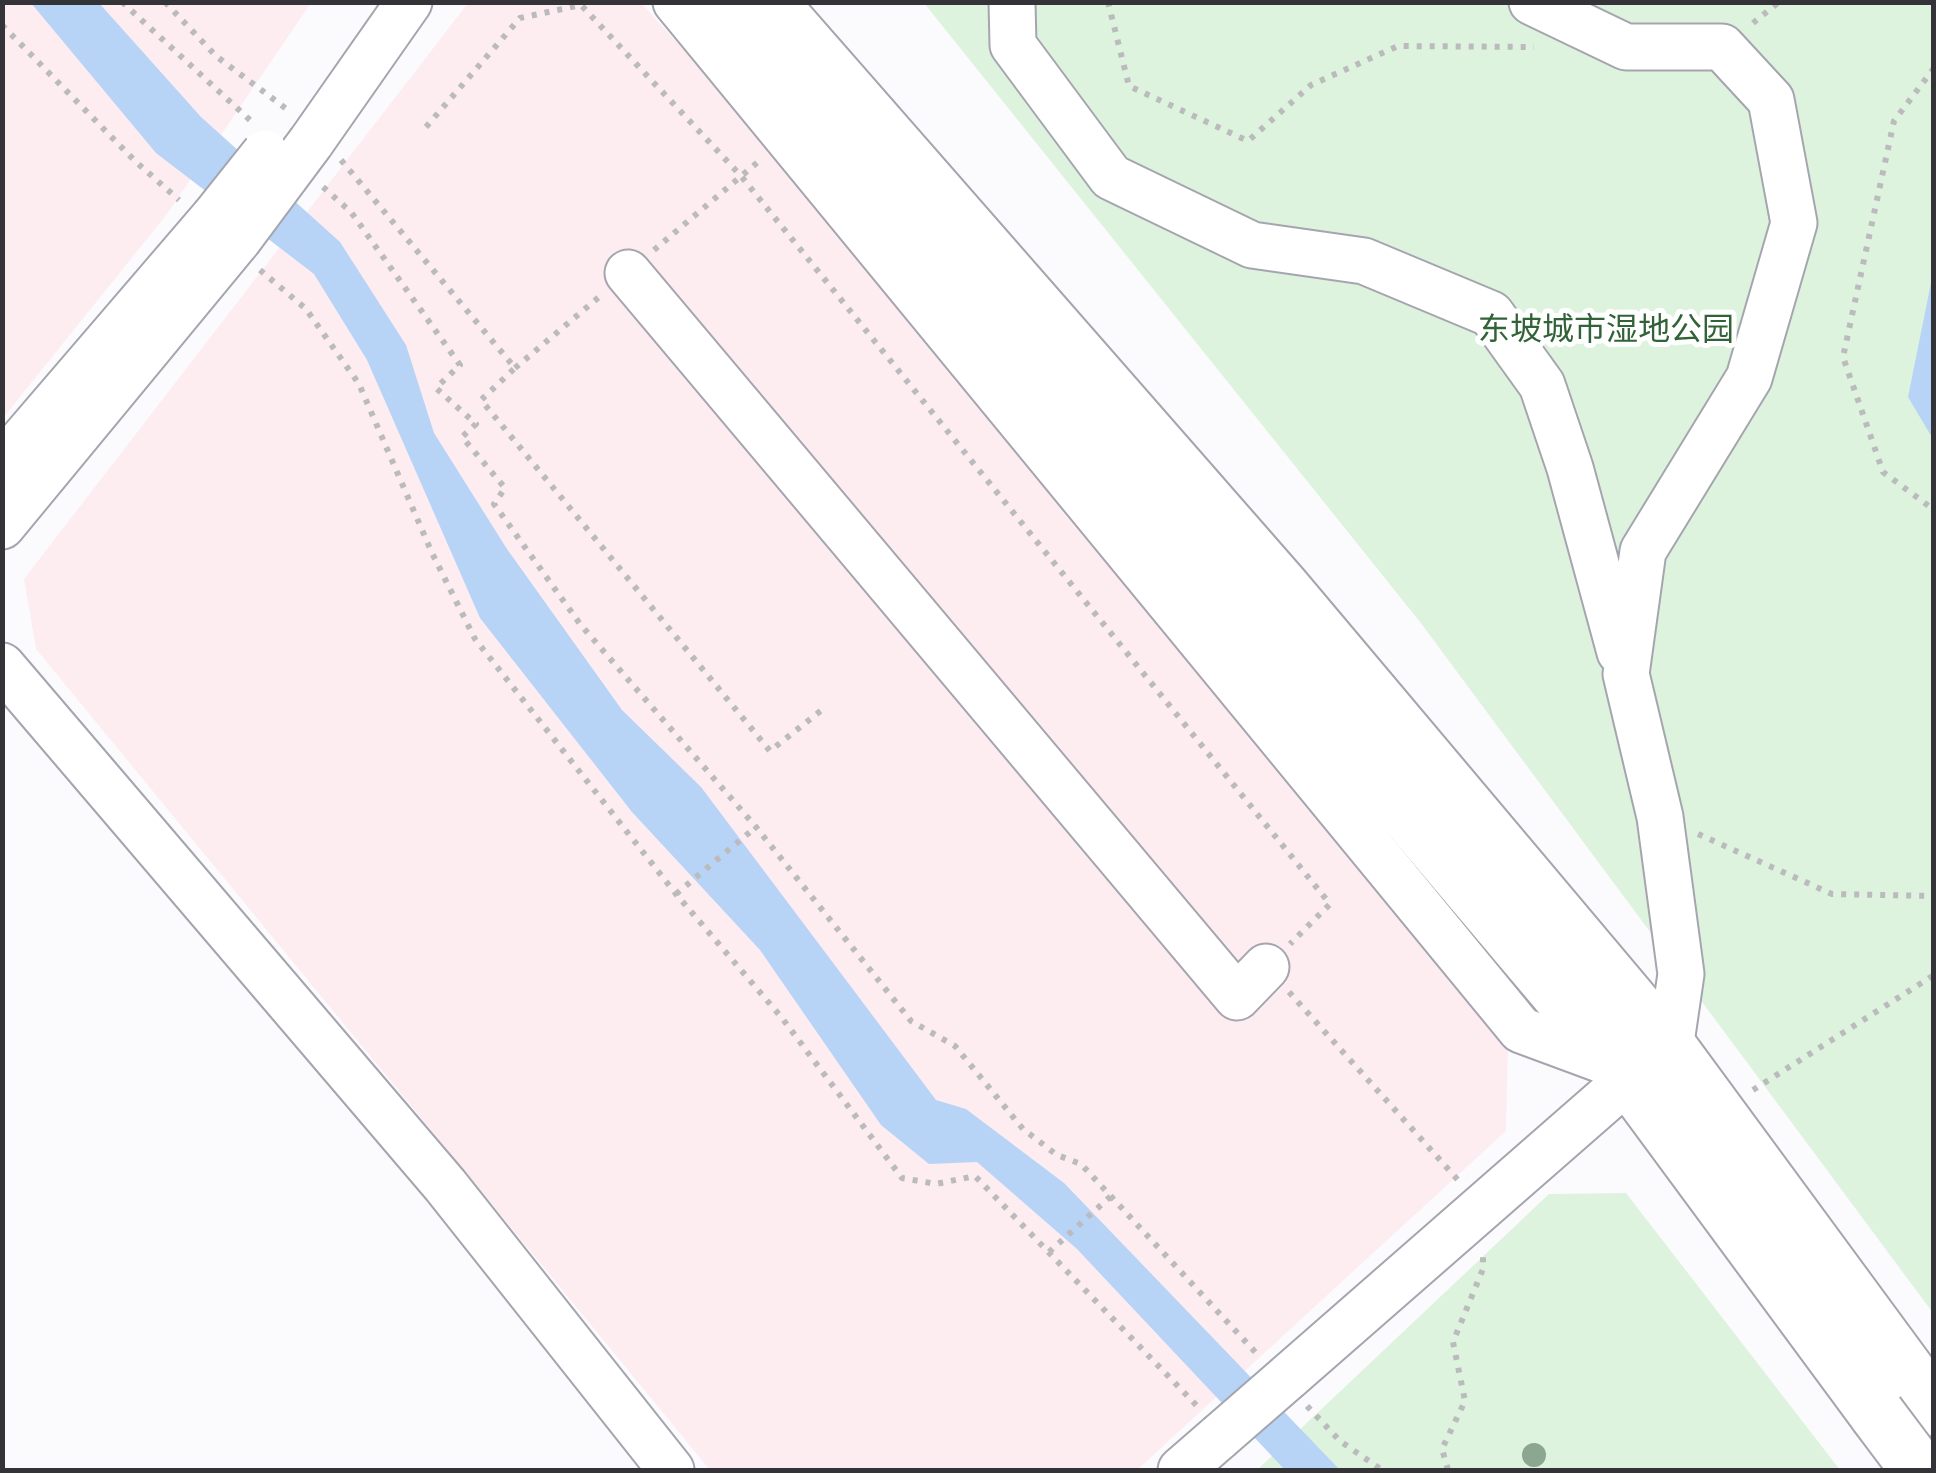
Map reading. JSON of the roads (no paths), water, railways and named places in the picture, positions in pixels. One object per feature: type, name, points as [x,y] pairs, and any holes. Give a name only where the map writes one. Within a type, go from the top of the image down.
[{"type":"main road","points":[[723,2],[1477,894],[1640,1065],[1716,1114],[1909,1402],[1919,1470]]},
{"type":"main road","points":[[770,2],[1408,737],[1640,1065],[1909,1402]]},
{"type":"street","points":[[2,526],[223,232],[294,130],[372,2]]},
{"type":"street","points":[[294,130],[409,2]]},
{"type":"street","points":[[676,2],[1520,1030],[1640,1065]]},
{"type":"street","points":[[1012,2],[1014,45],[1111,176],[1252,245],[1364,261],[1491,314],[1542,384],[1570,468],[1660,816],[1681,974],[1640,1065],[1483,1226],[1283,1378],[1212,1426],[1181,1470]]},
{"type":"street","points":[[1532,2],[1626,48],[1722,47],[1771,100],[1794,223],[1749,378],[1643,551],[1626,674]]},
{"type":"street","points":[[2,464],[223,232]]},
{"type":"street","points":[[628,272],[1237,997],[1266,967]]},
{"type":"street","points":[[2,666],[445,1185],[670,1470]]},
{"type":"water","points":[[31,3],[99,3],[201,117],[340,242],[406,345],[434,433],[507,549],[622,710],[701,787],[936,1100],[966,1109],[1064,1183],[1340,1470],[1285,1470],[1077,1249],[977,1162],[929,1164],[881,1125],[760,950],[632,812],[480,618],[367,360],[314,274],[156,153]]},
{"type":"water","points":[[1933,273],[1934,439],[1908,397]]},
{"type":"park label","name":"东坡城市湿地公园","points":[[1606,331]]}]
